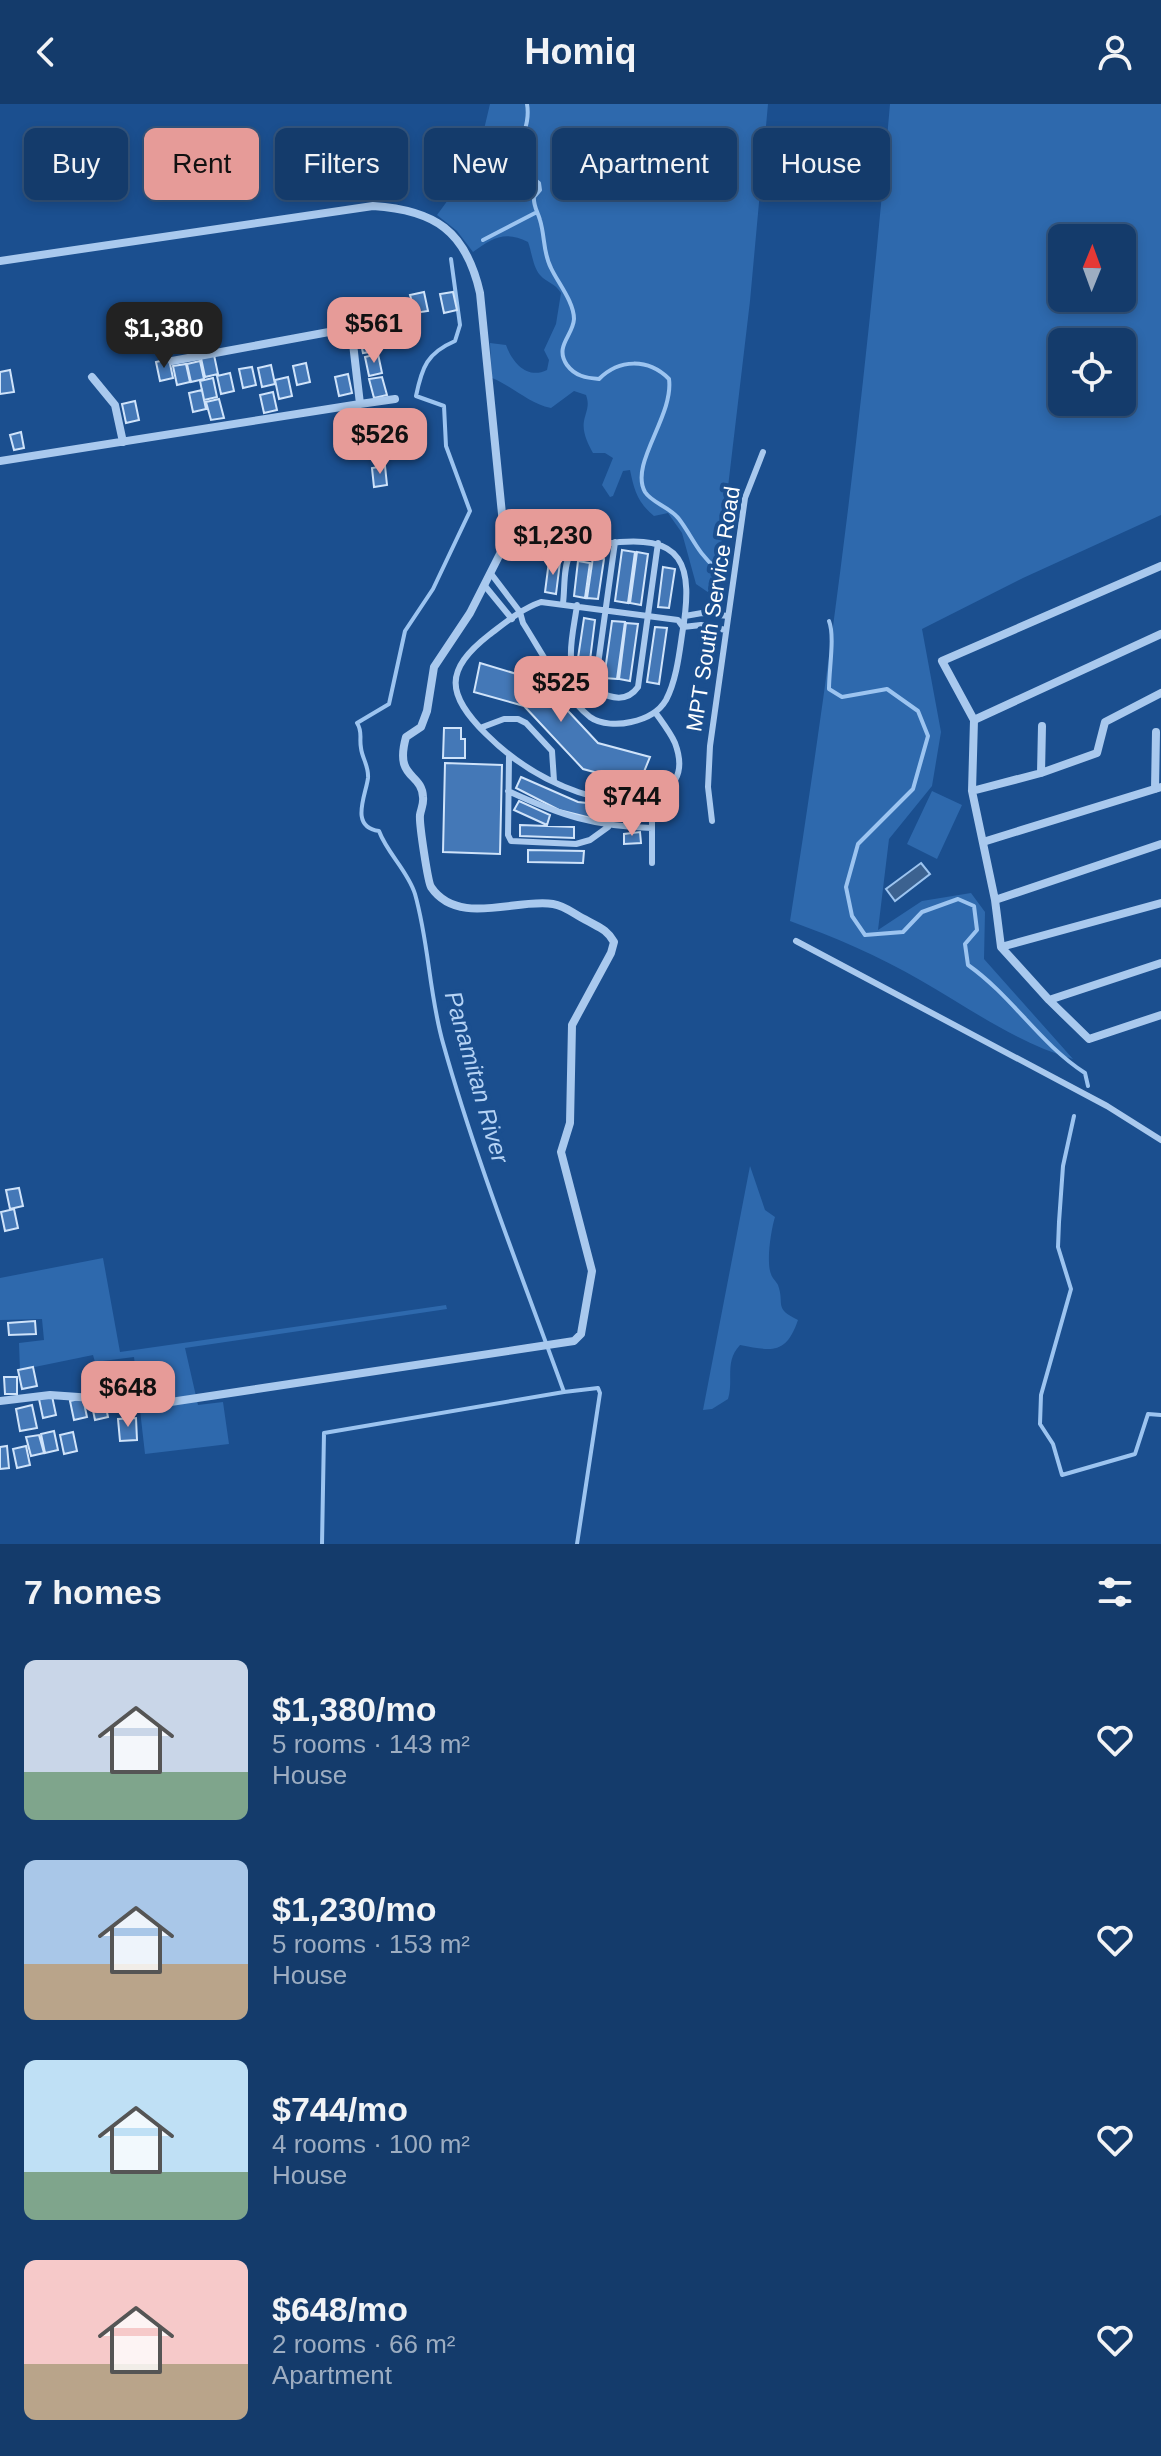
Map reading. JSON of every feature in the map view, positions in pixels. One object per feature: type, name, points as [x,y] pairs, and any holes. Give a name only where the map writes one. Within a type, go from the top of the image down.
[{"type":"street","points":[[0,261],[373,206],[413,211],[451,230],[475,270],[480,293],[505,532],[503,554],[492,575],[434,667],[427,711],[421,727],[406,737],[403,761],[407,774],[419,784],[423,794],[420,830],[428,860],[427,879],[432,889],[451,904],[487,909],[552,904],[602,927],[614,942],[572,1025],[570,1123],[561,1152],[592,1271],[581,1334],[574,1341],[164,1403],[50,1395],[0,1401]]},
{"type":"street","points":[[172,361],[347,329],[352,335],[360,404]]},
{"type":"street","points":[[92,377],[106,390],[115,405],[123,442]]},
{"type":"street","points":[[0,461],[395,399]]},
{"type":"street","points":[[1161,566],[942,661],[974,720],[972,791],[995,900],[1001,947],[1089,1039],[1161,1015]]},
{"type":"street","points":[[974,720],[1161,634]]},
{"type":"street","points":[[972,791],[1041,773],[1097,753],[1105,722],[1161,693]]},
{"type":"street","points":[[1041,773],[1042,726]]},
{"type":"street","points":[[983,842],[1158,788],[1156,732]]},
{"type":"street","points":[[995,900],[1161,844]]},
{"type":"street","points":[[1001,947],[1161,903]]},
{"type":"street","points":[[1049,1000],[1161,963]]},
{"type":"lane","name":"MPT South Service Road","points":[[712,821],[708,759],[745,498],[763,452]]},
{"type":"lane","points":[[492,575],[520,612],[523,623],[566,688],[590,717],[607,723],[626,724],[655,712],[663,705],[672,684],[688,589],[684,567],[669,549],[658,543],[615,542],[579,549],[571,555],[563,603]]},
{"type":"lane","points":[[595,686],[615,542]]},
{"type":"lane","points":[[577,605],[572,660],[605,695],[618,699],[634,692],[638,687],[658,543]]},
{"type":"lane","points":[[485,586],[511,619],[523,623]]},
{"type":"lane","points":[[655,712],[674,742],[678,759],[674,781],[664,792],[652,797],[596,797],[554,781],[509,757],[480,728],[457,694],[456,671],[468,652],[520,612],[541,602],[678,620],[685,615],[728,616]]},
{"type":"lane","points":[[678,620],[683,627]]},
{"type":"lane","points":[[683,627],[701,625],[726,630]]},
{"type":"lane","points":[[480,728],[510,718],[526,723],[552,751],[554,781]]},
{"type":"lane","points":[[509,757],[508,835],[511,841],[576,844],[590,840],[608,827]]},
{"type":"lane","points":[[508,791],[574,819],[608,827],[652,828]]},
{"type":"lane","points":[[652,797],[652,863]]},
{"type":"lane","points":[[796,941],[1107,1106],[1161,1140]]},
{"type":"shaded area","points":[[490,104],[768,104],[766,128],[753,128],[753,200],[759,200],[715,597],[696,584],[682,533],[668,513],[654,516],[640,501],[630,470],[623,471],[613,496],[610,497],[602,485],[613,458],[605,453],[593,453],[587,442],[584,425],[588,405],[586,395],[574,391],[551,408],[492,378],[490,343],[506,345],[516,363],[527,371],[547,370],[549,360],[544,350],[556,324],[561,293],[538,272],[528,242],[520,238],[499,237],[473,252],[457,231],[437,215],[448,200],[536,200],[536,128],[484,128]]},
{"type":"shaded area","points":[[890,104],[1161,104],[1161,515],[1023,578],[922,629],[941,732],[932,786],[889,839],[878,930],[922,901],[971,893],[985,912],[984,959],[1073,1059],[1032,1044],[872,955],[790,921],[848,514],[881,200],[890,200]]},
{"type":"shaded area","points":[[932,791],[962,805],[937,859],[907,844]]},
{"type":"shaded area","points":[[921,863],[930,874],[895,901],[886,889]]},
{"type":"shaded area","points":[[750,1166],[765,1210],[775,1217],[769,1254],[771,1274],[778,1285],[783,1309],[798,1320],[783,1345],[761,1349],[740,1345],[732,1358],[728,1399],[712,1409],[703,1410]]},
{"type":"shaded area","points":[[103,1258],[120,1352],[446,1305],[447,1309],[185,1348],[198,1405],[223,1402],[229,1444],[145,1454],[134,1357],[95,1362],[93,1355],[20,1370],[19,1343],[44,1340],[42,1319],[0,1320],[0,1278]]},
{"type":"building","points":[[424,292],[428,311],[415,313],[410,295]]},
{"type":"building","points":[[453,292],[457,310],[444,313],[440,294]]},
{"type":"building","points":[[369,308],[373,326],[360,329],[356,311]]},
{"type":"building","points":[[208,325],[212,344],[199,347],[195,328]]},
{"type":"building","points":[[183,328],[187,347],[174,350],[170,331]]},
{"type":"building","points":[[372,332],[376,351],[363,353],[359,335]]},
{"type":"building","points":[[378,354],[382,373],[369,376],[365,357]]},
{"type":"building","points":[[214,355],[218,374],[205,377],[201,358]]},
{"type":"building","points":[[169,359],[173,378],[160,381],[156,362]]},
{"type":"building","points":[[200,361],[204,379],[191,382],[187,364]]},
{"type":"building","points":[[306,363],[310,382],[297,385],[293,366]]},
{"type":"building","points":[[186,364],[190,382],[177,385],[173,366]]},
{"type":"building","points":[[271,365],[275,384],[262,387],[258,368]]},
{"type":"building","points":[[252,367],[256,385],[243,388],[239,369]]},
{"type":"building","points":[[10,370],[14,392],[0,394],[0,372]]},
{"type":"building","points":[[230,373],[234,391],[221,394],[217,376]]},
{"type":"building","points":[[348,374],[352,393],[339,396],[335,377]]},
{"type":"building","points":[[288,377],[292,396],[279,399],[275,380]]},
{"type":"building","points":[[382,377],[387,395],[374,398],[369,379]]},
{"type":"building","points":[[213,378],[217,397],[204,400],[200,381]]},
{"type":"building","points":[[202,390],[206,409],[193,412],[189,393]]},
{"type":"building","points":[[273,392],[277,410],[264,413],[260,395]]},
{"type":"building","points":[[219,399],[224,418],[211,420],[206,402]]},
{"type":"building","points":[[135,401],[139,420],[126,423],[122,404]]},
{"type":"building","points":[[21,432],[24,448],[14,450],[10,435]]},
{"type":"building","points":[[385,466],[387,485],[374,487],[372,468]]},
{"type":"building","points":[[622,550],[635,552],[628,603],[615,601]]},
{"type":"building","points":[[637,552],[648,554],[641,605],[630,603]]},
{"type":"building","points":[[593,557],[604,559],[598,599],[587,598]]},
{"type":"building","points":[[549,561],[560,562],[556,594],[545,592]]},
{"type":"building","points":[[578,561],[590,563],[585,598],[574,596]]},
{"type":"building","points":[[663,567],[675,569],[669,608],[658,607]]},
{"type":"building","points":[[584,618],[595,620],[590,660],[578,658]]},
{"type":"building","points":[[612,621],[625,622],[617,679],[604,678]]},
{"type":"building","points":[[626,623],[638,624],[630,681],[619,679]]},
{"type":"building","points":[[655,627],[667,628],[659,684],[647,682]]},
{"type":"building","points":[[480,663],[540,681],[598,743],[650,757],[639,784],[583,769],[524,706],[474,692]]},
{"type":"building","points":[[444,728],[461,728],[461,739],[465,739],[465,758],[443,758]]},
{"type":"building","points":[[445,763],[502,765],[500,854],[443,852]]},
{"type":"building","points":[[521,777],[578,802],[641,809],[640,821],[591,818],[559,810],[516,788]]},
{"type":"building","points":[[519,801],[550,815],[547,825],[514,810]]},
{"type":"building","points":[[520,825],[574,827],[574,838],[520,836]]},
{"type":"building","points":[[640,832],[641,843],[624,844],[624,834]]},
{"type":"building","points":[[528,850],[584,851],[583,863],[528,862]]},
{"type":"building","points":[[19,1188],[23,1206],[10,1209],[6,1190]]},
{"type":"building","points":[[14,1209],[18,1228],[5,1231],[1,1212]]},
{"type":"building","points":[[35,1321],[36,1334],[9,1335],[8,1323]]},
{"type":"building","points":[[33,1367],[37,1386],[22,1389],[18,1370]]},
{"type":"building","points":[[4,1377],[17,1377],[17,1394],[5,1394]]},
{"type":"building","points":[[52,1396],[56,1415],[43,1418],[39,1399]]},
{"type":"building","points":[[83,1398],[87,1417],[74,1420],[70,1401]]},
{"type":"building","points":[[104,1398],[108,1417],[95,1420],[91,1401]]},
{"type":"building","points":[[32,1405],[37,1428],[20,1431],[16,1409]]},
{"type":"building","points":[[136,1418],[137,1440],[120,1441],[118,1419]]},
{"type":"building","points":[[54,1431],[58,1450],[45,1453],[41,1434]]},
{"type":"building","points":[[73,1432],[77,1451],[64,1454],[60,1435]]},
{"type":"building","points":[[39,1435],[44,1453],[31,1456],[26,1437]]},
{"type":"building","points":[[7,1446],[9,1468],[0,1469],[0,1447]]},
{"type":"building","points":[[26,1446],[30,1465],[17,1468],[13,1449]]},
{"type":"waterway","name":"Panamitan River","points":[[527,104],[528,116],[519,154],[527,173],[539,183],[540,190],[534,200],[547,256],[569,299],[574,319],[563,347],[564,358],[574,372],[590,378],[599,379],[624,365],[643,364],[669,379],[669,393],[647,454],[642,481],[648,496],[675,515],[716,568]]},
{"type":"waterway","name":"Panamitan River","points":[[483,240],[537,212]]},
{"type":"waterway","name":"Panamitan River","points":[[451,259],[460,325],[455,341],[427,362],[416,396],[444,406],[446,446],[470,511],[433,589],[405,631],[389,704],[357,723],[368,774],[362,817],[370,828],[379,831],[415,894],[438,1025],[456,1087],[564,1392],[598,1388],[600,1393],[577,1544]]},
{"type":"waterway","points":[[829,621],[832,644],[829,689],[842,697],[887,689],[918,711],[928,736],[913,789],[858,844],[846,887],[852,916],[865,935],[903,932],[922,912],[958,899],[974,906],[977,930],[965,944],[968,965],[999,991],[1054,1048],[1085,1073],[1088,1086]]},
{"type":"waterway","points":[[1074,1116],[1063,1166],[1058,1247],[1071,1289],[1041,1395],[1040,1424],[1053,1444],[1062,1475],[1135,1454],[1148,1414],[1161,1415]]},
{"type":"waterway","points":[[322,1544],[324,1433],[564,1392]]}]
